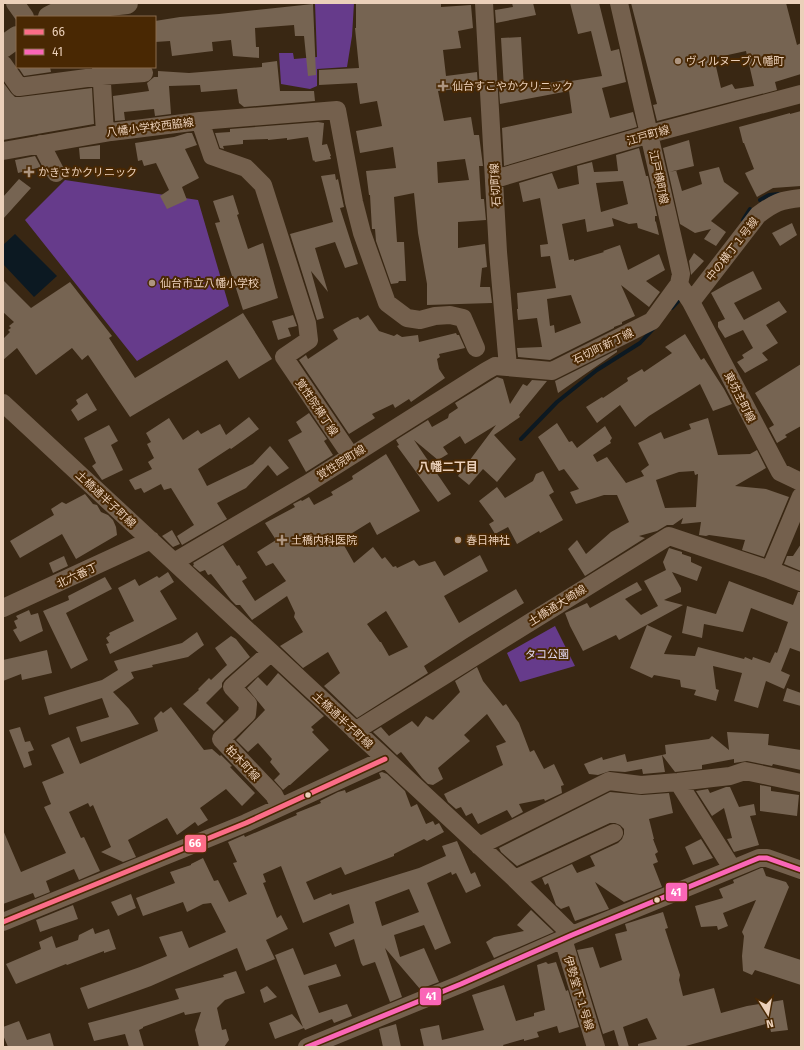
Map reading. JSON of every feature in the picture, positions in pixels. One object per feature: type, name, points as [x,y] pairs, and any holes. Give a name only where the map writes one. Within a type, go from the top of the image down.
[{"type":"main road","points":[[51,16],[65,10],[94,12],[127,3]]},
{"type":"main road","points":[[3,47],[16,39]]},
{"type":"street","points":[[14,3],[24,16]]},
{"type":"street","name":"石切町線","points":[[484,3],[501,289],[508,367]]},
{"type":"street","name":"江戸横町線","points":[[619,3],[650,134],[685,294]]},
{"type":"street","points":[[3,64],[19,87],[101,72],[144,73]]},
{"type":"street","points":[[101,72],[105,133]]},
{"type":"street","name":"江戸町線","points":[[495,179],[650,134],[801,94]]},
{"type":"street","points":[[200,121],[337,110],[354,202],[362,233],[386,303],[407,318],[420,320],[435,316],[450,315],[463,318],[476,348]]},
{"type":"street","name":"八幡小学校西脇線","points":[[3,151],[105,133],[200,121],[212,156],[246,168],[263,185],[306,323],[309,340],[284,357]]},
{"type":"street","points":[[41,144],[56,173]]},
{"type":"street","name":"中の横丁１号線","points":[[685,294],[758,215],[772,205],[787,200],[801,198]]},
{"type":"street","name":"石切町新丁線","points":[[508,367],[552,371],[652,321],[685,294]]},
{"type":"street","name":"東坊主町線","points":[[685,294],[780,472],[801,482]]},
{"type":"street","name":"覚性院横丁線","points":[[284,357],[351,456]]},
{"type":"street","name":"覚性院町線","points":[[174,562],[307,484],[486,371],[495,366],[508,367]]},
{"type":"street","name":"土橋通半子町線","points":[[3,403],[515,880],[567,937]]},
{"type":"street","points":[[801,496],[770,570],[801,582]]},
{"type":"street","name":"土橋通大崎線","points":[[355,731],[669,536],[770,570]]},
{"type":"street","name":"北六番丁","points":[[3,608],[151,540]]},
{"type":"street","name":"柏木町線","points":[[270,653],[232,687],[248,704],[247,714],[221,739],[274,795],[280,807]]},
{"type":"street","points":[[3,922],[280,807],[385,759]]},
{"type":"street","points":[[479,846],[609,781],[642,786],[730,776],[745,771],[801,783]]},
{"type":"street","points":[[678,782],[732,868]]},
{"type":"street","points":[[515,880],[614,833]]},
{"type":"street","points":[[307,1047],[454,987],[567,937],[759,858],[767,858],[801,870]]},
{"type":"street","name":"伊勢堂下１号線","points":[[567,937],[596,1047]]},
{"type":"green space","points":[[315,3],[354,3],[352,36],[347,67],[317,69],[317,86],[310,89],[281,84],[279,53],[293,53],[294,59],[317,57]]},
{"type":"green space","points":[[65,180],[198,200],[229,306],[137,361],[25,220]]},
{"type":"green space","name":"タコ公園","points":[[555,626],[575,666],[520,682],[507,653]]},
{"type":"water","points":[[15,234],[57,276],[34,297],[3,264],[3,245]]},
{"type":"building","points":[[356,3],[441,3],[441,7],[471,5],[473,28],[458,31],[461,48],[443,50],[446,76],[477,72],[478,87],[438,91],[444,121],[471,117],[474,135],[479,135],[483,166],[479,166],[481,199],[484,199],[486,220],[458,222],[458,248],[485,244],[487,267],[482,268],[480,287],[490,287],[492,303],[427,305],[427,284],[418,233],[414,193],[394,197],[397,242],[404,242],[406,281],[399,281],[398,283],[391,284],[376,241],[375,229],[372,229],[370,195],[366,171],[396,168],[393,147],[360,153],[356,131],[382,126],[377,101],[360,104],[357,83],[319,85],[319,70],[359,68]],"holes":[[[465,159],[469,180],[438,183],[437,162]]]},
{"type":"building","points":[[512,3],[533,3],[536,15],[496,23],[495,10],[513,7]]},
{"type":"building","points":[[570,3],[599,3],[611,51],[619,49],[626,82],[602,88],[610,118],[633,112],[637,127],[504,166],[502,128],[572,113],[569,91],[500,104],[499,90],[504,89],[501,38],[521,37],[524,88],[565,80],[565,82],[602,76],[591,31],[578,34]]},
{"type":"building","points":[[631,3],[786,3],[797,45],[801,43],[801,74],[775,82],[777,90],[657,121],[653,105],[657,104]],"holes":[[[746,51],[754,86],[735,89],[732,84],[721,88],[714,58]]]},
{"type":"building","points":[[313,4],[316,75],[308,76],[304,36],[295,36],[294,25],[255,28],[256,47],[259,47],[259,58],[233,56],[231,40],[212,42],[213,51],[172,56],[170,41],[156,42],[156,21],[180,17]]},
{"type":"building","points":[[277,61],[280,91],[314,91],[315,101],[244,107],[239,103],[237,89],[201,92],[200,85],[169,86],[171,114],[155,116],[154,109],[124,112],[125,120],[115,121],[113,96],[149,91],[147,83],[154,77],[158,77],[158,71],[189,73],[262,67],[262,63]]},
{"type":"building","points":[[19,68],[50,68],[51,72],[24,76]]},
{"type":"building","points":[[3,82],[15,97],[92,88],[94,124],[3,140]]},
{"type":"building","points":[[801,111],[801,186],[773,188],[757,197],[745,173],[754,169],[743,143],[739,127]]},
{"type":"building","points":[[318,122],[324,123],[322,145],[327,144],[331,159],[315,162],[314,160],[313,161],[308,137],[287,140],[287,138],[243,140],[243,144],[223,146],[224,149],[220,148],[215,133],[230,132],[230,129]]},
{"type":"building","points":[[192,133],[197,145],[185,149],[199,178],[182,187],[187,200],[167,209],[160,196],[169,190],[156,163],[144,166],[142,160],[138,161],[135,143],[174,137]]},
{"type":"building","points":[[689,140],[694,166],[676,170],[682,191],[702,184],[699,172],[719,167],[724,182],[739,193],[711,221],[726,232],[716,246],[704,239],[711,229],[695,233],[680,224],[663,148]]},
{"type":"building","points":[[100,145],[100,159],[80,159],[79,148]]},
{"type":"building","points":[[639,148],[646,176],[648,176],[657,216],[655,216],[655,221],[659,235],[638,228],[637,223],[629,224],[612,218],[614,226],[587,232],[585,219],[562,224],[569,260],[574,259],[574,261],[604,252],[603,251],[620,245],[628,270],[659,254],[665,270],[646,281],[660,292],[649,307],[621,285],[635,316],[550,360],[518,357],[517,348],[542,347],[537,318],[518,320],[517,293],[556,288],[550,256],[541,257],[540,245],[548,244],[540,198],[523,202],[519,183],[552,173],[558,189],[579,184],[577,166],[592,162],[594,172],[618,171],[616,155]],"holes":[[[623,181],[628,204],[601,212],[596,183]],[[571,295],[581,323],[555,333],[554,325],[550,326],[547,299]]]},
{"type":"building","points":[[35,156],[41,167],[18,173],[15,160]]},
{"type":"building","points":[[335,174],[336,180],[338,179],[344,207],[340,208],[358,264],[345,268],[335,242],[315,248],[328,292],[311,271],[324,318],[317,320],[290,234],[333,222],[321,176]]},
{"type":"building","points":[[19,179],[31,188],[3,219],[3,197]]},
{"type":"building","points":[[233,195],[239,214],[237,215],[248,249],[263,243],[278,298],[243,310],[215,223],[220,222],[213,201]]},
{"type":"building","points":[[792,223],[797,235],[780,246],[772,233]]},
{"type":"building","points":[[694,253],[704,261],[691,275],[689,261]]},
{"type":"building","points":[[753,271],[762,289],[734,303],[744,320],[779,301],[787,312],[766,325],[778,343],[762,353],[768,360],[745,373],[737,362],[744,358],[742,355],[753,348],[743,330],[725,338],[718,327],[718,322],[725,319],[711,293]]},
{"type":"building","points":[[3,280],[31,308],[70,282],[112,336],[109,338],[135,378],[243,313],[272,359],[239,379],[227,360],[130,417],[88,355],[82,360],[72,348],[36,375],[17,348],[3,360],[3,339],[10,332],[8,330],[11,328],[9,326],[14,322],[3,312]]},
{"type":"building","points":[[293,315],[297,326],[288,328],[291,336],[278,340],[272,321]]},
{"type":"building","points":[[368,315],[379,331],[394,336],[397,334],[402,337],[418,335],[419,342],[456,333],[459,335],[465,348],[439,354],[440,357],[437,359],[439,369],[445,378],[411,402],[409,399],[395,408],[393,404],[372,414],[375,418],[349,434],[299,360],[306,355],[308,359],[338,339],[333,330],[352,319],[358,317],[360,320]]},
{"type":"building","points":[[685,334],[701,360],[704,358],[732,404],[713,411],[700,384],[649,416],[635,427],[620,405],[597,423],[586,407],[602,397],[603,398],[628,381],[627,378],[642,369],[644,372],[672,353],[665,347]]},
{"type":"building","points":[[617,350],[617,352],[558,393],[555,381]]},
{"type":"building","points":[[801,364],[801,426],[785,435],[787,437],[777,443],[769,428],[774,425],[755,393]]},
{"type":"building","points":[[497,377],[503,379],[510,404],[523,384],[527,386],[532,380],[547,381],[519,415],[520,417],[494,435],[516,459],[497,482],[483,469],[469,485],[458,476],[496,425],[465,444],[460,436],[443,447],[448,454],[438,460],[414,440],[451,494],[438,502],[397,446],[399,445],[396,440],[428,420],[432,427],[448,418],[449,414],[458,408],[455,403]]},
{"type":"building","points":[[87,393],[97,410],[78,421],[71,410],[78,404],[76,400]]},
{"type":"building","points":[[309,413],[327,439],[324,441],[333,455],[306,472],[288,440],[302,432],[296,422]]},
{"type":"building","points":[[249,417],[259,429],[231,449],[230,448],[198,469],[207,486],[253,464],[270,446],[289,468],[277,476],[268,465],[246,488],[217,503],[227,519],[182,545],[177,536],[194,525],[171,488],[164,490],[161,484],[144,493],[141,488],[135,490],[129,480],[152,469],[148,462],[154,458],[147,444],[151,442],[146,433],[169,418],[183,440],[198,430],[201,434],[220,424],[226,435]]},
{"type":"building","points":[[708,418],[718,455],[750,454],[757,450],[766,468],[735,486],[766,489],[789,497],[764,557],[742,550],[745,540],[699,535],[701,522],[681,524],[683,518],[673,525],[667,525],[657,531],[639,536],[645,538],[585,576],[568,549],[577,540],[586,554],[611,532],[629,522],[617,495],[604,495],[576,504],[570,492],[579,489],[564,469],[559,471],[538,437],[557,423],[569,442],[572,441],[577,448],[605,426],[612,438],[610,441],[611,443],[593,455],[597,462],[607,457],[626,483],[644,476],[641,471],[649,465],[638,443],[661,432],[664,439],[691,429],[689,424]],"holes":[[[694,471],[695,475],[698,474],[696,507],[665,508],[656,480],[679,472]]]},
{"type":"building","points":[[109,425],[118,441],[111,445],[123,470],[102,480],[92,466],[96,463],[84,438]]},
{"type":"building","points":[[386,454],[420,511],[377,535],[370,522],[341,540],[354,563],[373,547],[382,559],[385,557],[393,567],[396,566],[397,568],[414,560],[419,566],[435,561],[444,576],[480,555],[488,571],[444,596],[459,623],[516,589],[524,603],[424,666],[428,673],[357,718],[324,686],[340,673],[328,652],[303,668],[280,646],[303,632],[294,617],[295,613],[287,596],[252,620],[240,605],[236,605],[231,600],[211,574],[208,575],[205,570],[200,572],[193,566],[193,563],[223,545],[247,578],[242,581],[255,601],[286,581],[273,563],[266,566],[257,552],[276,540],[265,523],[295,507],[293,504],[301,500],[302,501],[309,497],[314,505],[333,495],[331,492],[353,479],[352,476]],"holes":[[[386,611],[408,647],[389,656],[381,642],[367,624]]]},
{"type":"building","points":[[543,471],[554,492],[549,495],[563,520],[540,533],[539,531],[517,544],[508,527],[495,534],[489,524],[494,521],[479,501],[497,487],[505,498],[533,481],[536,474]]},
{"type":"building","points":[[85,494],[93,504],[97,505],[101,512],[108,515],[113,520],[117,535],[76,559],[62,534],[20,558],[10,541],[54,515],[51,509],[62,502],[66,504]]},
{"type":"building","points":[[172,530],[180,544],[173,547],[162,536]]},
{"type":"building","points":[[801,544],[801,571],[784,564],[787,556],[793,556]]},
{"type":"building","points":[[669,548],[682,552],[682,554],[691,557],[691,562],[702,567],[697,581],[672,572],[681,588],[681,592],[664,600],[683,605],[619,640],[616,635],[583,651],[565,613],[587,603],[590,608],[637,582],[642,590],[625,599],[641,615],[658,606],[644,581],[666,570],[663,562]]},
{"type":"building","points":[[64,556],[68,566],[53,573],[49,563]]},
{"type":"building","points":[[168,572],[174,582],[160,591],[177,619],[110,654],[106,644],[109,643],[106,638],[110,635],[109,633],[134,621],[118,588],[135,579],[139,586],[157,576],[159,578]]},
{"type":"building","points":[[105,577],[112,589],[66,613],[88,660],[71,669],[43,611],[69,600],[68,596]]},
{"type":"building","points":[[729,581],[793,605],[798,592],[801,592],[801,652],[790,648],[781,671],[790,675],[784,689],[766,681],[758,708],[734,701],[742,673],[713,666],[716,689],[719,690],[716,701],[694,695],[696,690],[681,687],[680,680],[654,675],[652,678],[630,668],[647,625],[672,636],[664,654],[695,656],[698,647],[744,659],[745,657],[752,660],[753,657],[770,663],[775,652],[777,653],[788,622],[751,608],[743,632],[704,624],[702,638],[682,633],[687,606],[716,614]]},
{"type":"building","points":[[29,610],[31,615],[38,613],[43,631],[20,642],[13,630],[17,628],[14,621],[18,619],[16,616]]},
{"type":"building","points":[[197,632],[204,645],[188,657],[152,665],[153,667],[131,672],[134,678],[113,692],[129,709],[139,724],[81,742],[76,727],[109,717],[102,698],[49,715],[44,697],[102,680],[118,670],[114,661],[182,643]]},
{"type":"building","points":[[231,636],[236,639],[250,657],[225,679],[222,683],[222,687],[206,703],[224,721],[214,731],[183,704],[199,690],[198,689],[209,678],[211,680],[227,665],[215,648]]},
{"type":"building","points":[[47,650],[52,673],[22,680],[21,674],[3,681],[3,660]]},
{"type":"building","points":[[477,667],[483,681],[503,706],[506,704],[519,723],[530,752],[534,750],[544,769],[554,764],[564,785],[561,786],[562,793],[545,801],[544,799],[519,804],[523,812],[512,818],[507,810],[478,824],[472,813],[466,816],[461,807],[456,809],[448,802],[444,794],[503,765],[496,746],[506,742],[487,714],[464,735],[470,741],[438,768],[443,779],[433,785],[428,784],[422,778],[401,752],[397,755],[373,732],[381,727],[389,736],[412,721],[418,727],[426,716],[433,720],[460,692],[455,681]]},
{"type":"building","points":[[278,673],[324,716],[311,727],[314,730],[312,732],[329,750],[283,790],[274,780],[280,774],[270,762],[272,759],[258,743],[248,752],[236,740],[265,710],[247,688],[258,677],[267,686]]},
{"type":"building","points":[[787,688],[801,693],[801,706],[783,701]]},
{"type":"building","points":[[171,707],[204,750],[212,749],[220,756],[221,755],[232,766],[230,767],[255,793],[242,806],[226,789],[200,808],[208,820],[198,826],[195,822],[177,835],[167,818],[128,840],[136,857],[123,862],[101,852],[111,847],[93,805],[90,807],[88,803],[69,812],[81,838],[84,837],[100,871],[79,880],[74,869],[46,881],[50,892],[35,898],[33,893],[3,904],[3,830],[21,872],[66,853],[44,807],[51,804],[42,782],[64,773],[51,745],[69,737],[80,764],[158,731],[154,718],[161,711],[163,713]]},
{"type":"building","points":[[20,727],[25,742],[30,741],[34,750],[28,752],[32,765],[24,768],[9,730]]},
{"type":"building","points":[[727,732],[769,734],[768,745],[801,750],[801,770],[773,764],[772,766],[747,761],[734,763],[734,759],[702,765],[702,769],[675,772],[662,755],[666,754],[665,745],[709,739],[712,736],[729,750]]},
{"type":"building","points":[[625,754],[627,762],[662,755],[665,772],[643,774],[642,769],[625,772],[610,771],[598,775],[589,774],[584,764],[602,757],[603,760]]},
{"type":"building","points":[[382,772],[387,774],[405,791],[411,807],[417,804],[426,824],[433,821],[435,825],[439,823],[444,832],[427,841],[424,839],[394,854],[394,856],[345,875],[341,867],[306,882],[314,900],[331,893],[332,895],[419,868],[446,856],[442,846],[457,841],[471,874],[475,872],[481,886],[466,893],[456,873],[452,875],[451,872],[427,883],[451,943],[435,950],[424,925],[394,935],[400,957],[424,948],[439,982],[420,989],[385,948],[402,997],[390,1002],[375,962],[363,966],[354,939],[335,947],[329,933],[354,923],[349,904],[303,923],[281,866],[263,874],[266,882],[263,883],[277,918],[281,915],[288,929],[266,940],[275,959],[246,971],[237,948],[151,986],[88,1009],[80,988],[167,956],[159,937],[182,931],[189,948],[226,932],[211,903],[203,904],[187,912],[183,902],[143,916],[136,898],[175,883],[170,872],[191,865],[203,858],[214,881],[218,880],[229,902],[247,894],[233,863],[237,862],[228,842],[244,835],[245,837],[297,815],[296,813],[321,803],[320,801],[338,792],[345,790],[346,793],[381,778],[379,773]],"holes":[[[409,889],[419,912],[382,926],[375,902]]]},
{"type":"building","points":[[760,785],[771,787],[771,791],[799,795],[797,816],[760,811]]},
{"type":"building","points":[[730,787],[739,807],[754,804],[756,815],[750,816],[759,845],[734,852],[727,839],[732,838],[724,808],[712,816],[696,791],[708,789],[710,793]]},
{"type":"building","points":[[610,792],[642,795],[669,793],[673,813],[649,819],[653,839],[658,852],[655,854],[658,862],[653,864],[662,887],[624,902],[595,882],[609,909],[575,921],[569,906],[561,909],[556,905],[548,883],[545,885],[542,878],[572,864],[577,873],[595,866],[590,856],[618,843],[622,839],[624,829],[620,825],[610,823],[517,866],[501,852],[499,848]]},
{"type":"building","points":[[701,839],[713,858],[693,865],[685,847]]},
{"type":"building","points":[[763,868],[766,876],[786,882],[789,887],[764,948],[801,960],[801,985],[755,970],[752,975],[743,971],[742,956],[744,936],[742,932],[756,900],[723,913],[728,926],[718,930],[717,926],[701,927],[695,906],[723,898],[719,889],[734,883],[733,880]]},
{"type":"building","points":[[131,894],[136,908],[118,916],[111,902]]},
{"type":"building","points":[[73,905],[78,919],[40,932],[36,920]]},
{"type":"building","points":[[531,910],[554,932],[494,958],[486,942],[494,937],[524,931],[517,925]]},
{"type":"building","points":[[663,912],[668,928],[665,929],[680,975],[679,980],[683,996],[714,988],[721,1013],[747,1006],[783,1000],[788,1030],[771,1032],[769,1023],[682,1047],[638,1047],[638,1044],[657,1039],[647,1018],[623,1027],[629,1047],[619,1047],[614,1030],[603,1034],[577,950],[593,947],[600,968],[622,960],[615,934],[627,931],[625,924]]},
{"type":"building","points":[[93,928],[95,934],[109,929],[116,949],[104,953],[104,951],[67,965],[66,964],[16,984],[6,964],[41,949],[39,942],[52,936],[56,948],[78,940],[79,935]]},
{"type":"building","points":[[293,948],[304,975],[336,964],[341,976],[308,986],[319,1013],[347,1004],[352,1016],[334,1023],[332,1019],[305,1030],[304,1028],[275,1039],[269,1023],[292,1014],[303,1027],[275,955]]},
{"type":"building","points":[[546,962],[548,964],[556,962],[566,991],[568,990],[579,1027],[559,1033],[557,1026],[537,1032],[539,1037],[524,1041],[524,1039],[503,1045],[504,1047],[424,1047],[420,1029],[439,1025],[442,1040],[484,1030],[472,995],[504,985],[516,1021],[534,1016],[534,1013],[545,1010],[537,965]]},
{"type":"building","points":[[236,971],[245,993],[225,1000],[217,1008],[222,1030],[226,1029],[229,1040],[224,1047],[199,1047],[195,1030],[201,1012],[185,1015],[184,1012],[143,1027],[139,1030],[144,1047],[129,1047],[125,1034],[94,1041],[88,1023],[179,999],[175,989],[224,977],[223,975]]},
{"type":"building","points":[[267,986],[277,997],[264,1003],[260,990]]},
{"type":"building","points":[[19,1021],[27,1040],[50,1033],[54,1047],[8,1047],[3,1035],[3,1027]]},
{"type":"building","points":[[396,1024],[401,1047],[383,1047],[379,1029]]},
{"type":"waterway","points":[[760,200],[769,195],[779,194]]},
{"type":"waterway","points":[[743,220],[750,209]]},
{"type":"waterway","points":[[672,308],[682,297]]},
{"type":"waterway","points":[[521,439],[557,402],[597,370],[640,343],[654,328]]},
{"type":"transit line","name":"66","points":[[3,922],[246,823],[385,759]]},
{"type":"transit line","name":"41","points":[[307,1047],[461,984],[572,935],[759,858],[767,858],[801,870]]},
{"type":"place","name":"ヴィルヌーブ八幡町","points":[[678,61]]},
{"type":"place","name":"仙台すこやかクリニック","points":[[443,86]]},
{"type":"place","name":"かきさかクリニック","points":[[29,172]]},
{"type":"place","name":"仙台市立八幡小学校","points":[[152,283]]},
{"type":"place","name":"土橋内科医院","points":[[282,540]]},
{"type":"place","name":"春日神社","points":[[458,540]]},
{"type":"district","name":"八幡二丁目","points":[[448,467]]}]
